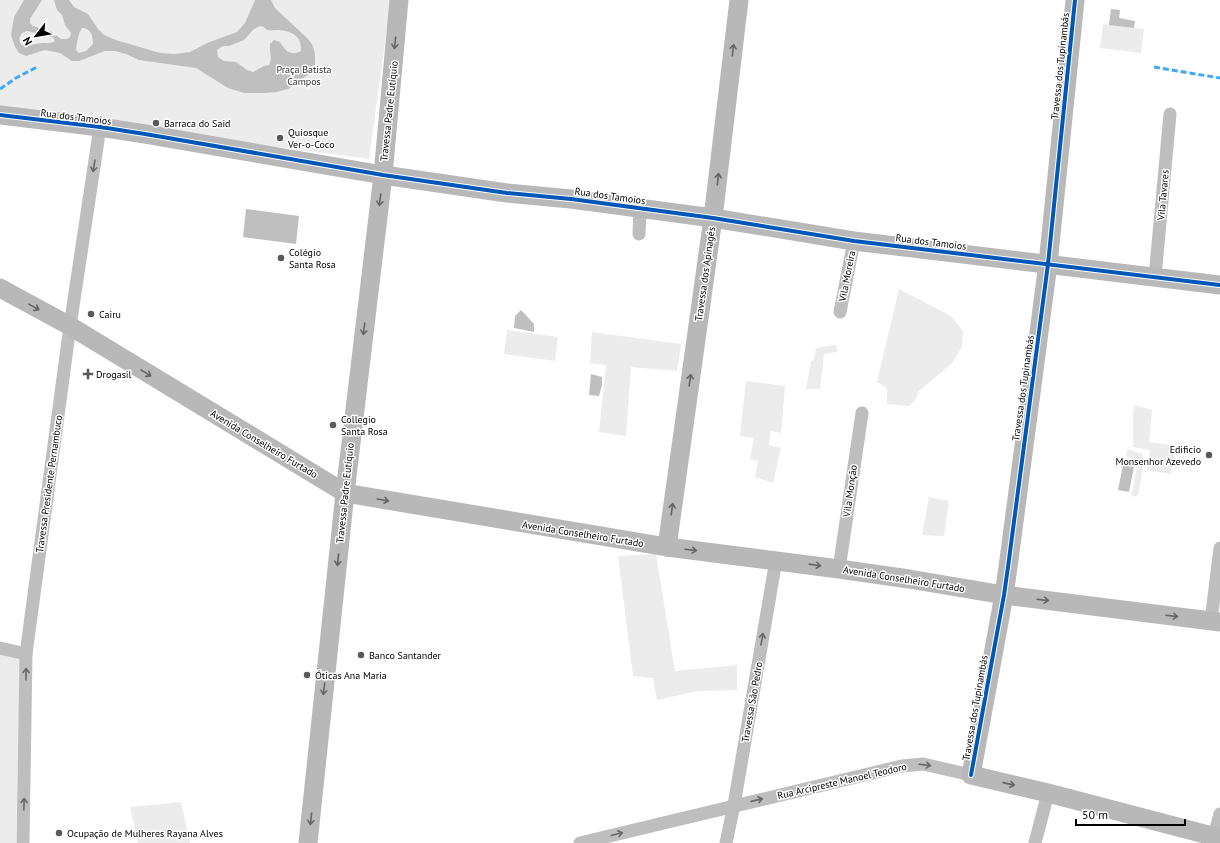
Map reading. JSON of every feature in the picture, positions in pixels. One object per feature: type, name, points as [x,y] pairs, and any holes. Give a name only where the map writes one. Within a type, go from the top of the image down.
[{"type":"street","name":"Travessa Padre Eutíquio","points":[[308,843],[345,493],[383,175],[400,0]]},
{"type":"street","name":"Travessa dos Apinagés","points":[[667,547],[713,218],[739,0]]},
{"type":"street","name":"Travessa dos Tupinambás","points":[[972,775],[1004,595],[1048,264],[1075,0]]},
{"type":"street","name":"Vila Tavares","points":[[1155,276],[1170,114]]},
{"type":"street","name":"Rua dos Tamoios","points":[[0,115],[100,127],[383,175],[507,193],[571,199],[713,218],[854,241],[1220,284]]},
{"type":"street","name":"Travessa Presidente Pernambuco","points":[[23,843],[26,654],[70,326],[100,127]]},
{"type":"street","points":[[639,234],[640,208]]},
{"type":"street","name":"Vila Moreira","points":[[840,312],[854,241]]},
{"type":"street","name":"Avenida Conselheiro Furtado","points":[[0,288],[70,326],[345,493],[667,547],[776,560],[909,579],[1004,595],[1216,622]]},
{"type":"street","name":"Vila Monção","points":[[839,569],[862,413]]},
{"type":"street","points":[[1216,622],[1220,548]]},
{"type":"street","name":"Travessa São Pedro","points":[[726,843],[734,805],[776,560]]},
{"type":"street","points":[[0,648],[26,654]]},
{"type":"street","name":"Rua Arcipreste Manoel Teodoro","points":[[580,843],[902,766],[923,764],[1048,793],[1217,837]]},
{"type":"street","points":[[1035,843],[1048,793]]},
{"type":"street","points":[[1217,837],[1220,814]]},
{"type":"green space","name":"Praça Batista Campos","points":[[0,0],[391,0],[369,159],[100,124],[0,113]]},
{"type":"green space","points":[[1103,24],[1144,29],[1141,53],[1100,48]]},
{"type":"green space","points":[[899,289],[951,316],[963,331],[962,347],[952,363],[919,391],[915,400],[909,406],[887,404],[887,388],[877,382]]},
{"type":"green space","points":[[507,330],[558,337],[555,361],[504,354]]},
{"type":"green space","points":[[592,332],[681,344],[677,371],[631,367],[626,436],[599,432],[606,365],[590,363]]},
{"type":"green space","points":[[836,345],[837,352],[824,354],[820,389],[806,389],[811,362],[814,359],[816,348]]},
{"type":"green space","points":[[746,381],[785,386],[781,433],[771,431],[769,445],[781,448],[773,483],[755,477],[758,461],[750,459],[754,438],[740,436]]},
{"type":"green space","points":[[1135,405],[1152,410],[1149,442],[1175,446],[1171,474],[1147,470],[1150,450],[1133,447],[1133,411]]},
{"type":"green space","points":[[1127,449],[1142,454],[1144,462],[1138,495],[1133,497],[1131,494],[1134,485],[1137,463],[1133,458],[1126,457]]},
{"type":"green space","points":[[929,497],[949,501],[944,536],[922,535]]},
{"type":"green space","points":[[656,554],[675,671],[737,665],[737,690],[698,691],[657,700],[653,678],[633,676],[618,556]]},
{"type":"green space","points":[[0,651],[20,659],[16,843],[0,843]]},
{"type":"green space","points":[[181,802],[190,843],[138,843],[130,807]]},
{"type":"shaded area","points":[[24,0],[42,0],[30,19],[30,23],[33,26],[52,32],[61,39],[67,39],[70,37],[71,33],[65,25],[62,15],[57,10],[54,0],[69,0],[74,7],[88,14],[104,35],[160,53],[174,54],[190,52],[207,43],[237,32],[245,23],[255,0],[271,0],[275,8],[312,44],[315,53],[315,65],[308,75],[288,89],[277,92],[244,93],[228,88],[196,68],[139,60],[115,51],[105,51],[79,61],[72,61],[60,53],[45,50],[26,56],[19,53],[15,47],[11,35],[14,17]],"holes":[[[261,26],[267,30],[278,30],[292,33],[298,38],[301,51],[297,53],[288,52],[280,42],[274,40],[270,44],[271,60],[269,65],[253,72],[247,70],[236,62],[224,61],[218,57],[217,50],[223,46],[229,46],[244,40],[254,29]],[[82,28],[88,29],[92,35],[93,44],[86,51],[79,53],[76,50]],[[27,31],[53,37],[55,41],[52,43],[40,43],[28,46],[22,45],[19,40],[22,33]]]},
{"type":"shaded area","points":[[1111,9],[1120,10],[1119,18],[1135,21],[1134,28],[1109,25]]},
{"type":"shaded area","points":[[246,209],[299,216],[296,244],[243,237]]},
{"type":"shaded area","points":[[521,310],[534,324],[534,332],[514,328],[515,316]]},
{"type":"shaded area","points":[[591,374],[602,377],[602,385],[599,396],[589,395]]},
{"type":"shaded area","points":[[1123,465],[1134,467],[1129,492],[1118,490]]},
{"type":"marked path","points":[[0,89],[16,78],[37,67]]},
{"type":"marked path","points":[[1154,67],[1220,78]]},
{"type":"cycle path","points":[[971,775],[1008,567],[1048,264],[1075,0]]},
{"type":"cycle path","points":[[0,115],[100,127],[383,175],[507,193],[571,199],[713,218],[854,241],[1220,285]]},
{"type":"place","name":"Barraca do Said","points":[[156,123]]},
{"type":"place","name":"Quiosque Ver-o-Coco","points":[[280,138]]},
{"type":"place","name":"Colégio Santa Rosa","points":[[281,258]]},
{"type":"place","name":"Cairu","points":[[91,314]]},
{"type":"place","name":"Drogasil","points":[[88,374]]},
{"type":"place","name":"Collegio Santa Rosa","points":[[333,425]]},
{"type":"place","name":"Edificio Monsenhor Azevedo","points":[[1209,455]]},
{"type":"place","name":"Banco Santander","points":[[361,655]]},
{"type":"place","name":"Óticas Ana Maria","points":[[307,675]]},
{"type":"place","name":"Ocupação de Mulheres Rayana Alves","points":[[59,833]]}]
